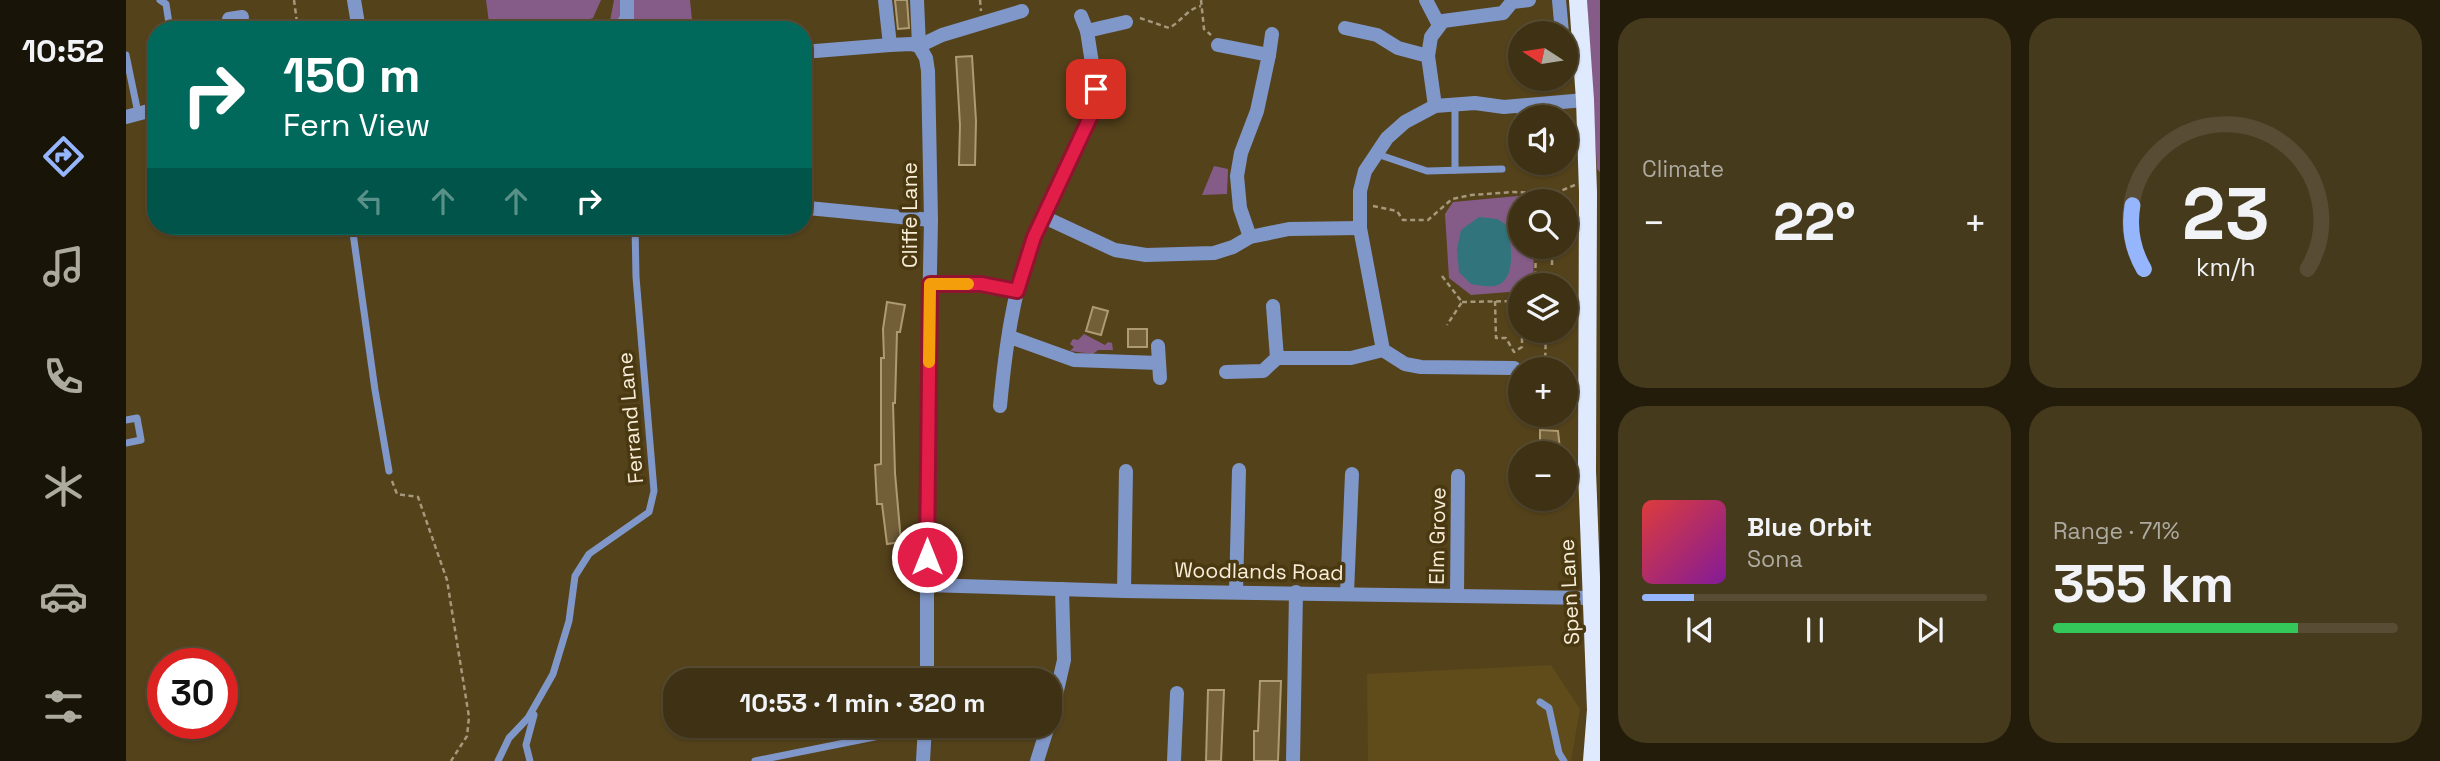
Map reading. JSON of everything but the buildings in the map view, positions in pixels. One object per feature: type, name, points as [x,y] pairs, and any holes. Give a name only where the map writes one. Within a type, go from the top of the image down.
[{"type":"main road","name":"Spen Lane","points":[[1578,0],[1592,188],[1591,598],[1598,710],[1593,761]]},
{"type":"street","points":[[354,0],[358,21]]},
{"type":"street","points":[[625,21],[627,0]]},
{"type":"street","points":[[885,0],[890,45]]},
{"type":"street","name":"Cliffe Lane","points":[[917,0],[919,46],[926,58],[928,71],[931,220],[927,668]]},
{"type":"street","points":[[1426,0],[1439,25]]},
{"type":"street","points":[[1434,106],[1428,56],[1431,37],[1439,25],[1443,21],[1503,13],[1512,2],[1529,0]]},
{"type":"street","points":[[1559,0],[1561,21]]},
{"type":"street","points":[[812,51],[890,45],[919,46],[942,35],[1022,11]]},
{"type":"street","points":[[1000,406],[1017,291],[1034,237],[1093,111],[1096,89],[1087,31],[1081,16]]},
{"type":"street","points":[[229,21],[242,17]]},
{"type":"street","points":[[1087,31],[1133,20]]},
{"type":"street","points":[[1345,29],[1377,35],[1398,48],[1428,56]]},
{"type":"street","points":[[1250,237],[1240,208],[1237,176],[1241,153],[1257,111],[1272,34]]},
{"type":"street","points":[[1218,45],[1269,55]]},
{"type":"street","points":[[1531,105],[1585,100]]},
{"type":"street","points":[[1383,350],[1360,228],[1360,191],[1365,172],[1387,138],[1405,122],[1434,106],[1508,106]]},
{"type":"street","points":[[812,208],[931,220]]},
{"type":"street","points":[[1044,218],[1096,243],[1132,254],[1214,253],[1233,247],[1250,237],[1289,229],[1360,228]]},
{"type":"street","points":[[930,284],[981,284],[1017,291]]},
{"type":"street","points":[[1273,306],[1277,358]]},
{"type":"street","points":[[1010,337],[1074,360],[1160,370],[1158,346]]},
{"type":"street","points":[[1226,372],[1263,371],[1277,358],[1351,358],[1383,350],[1405,364],[1421,367],[1508,368]]},
{"type":"street","points":[[1236,592],[1239,470]]},
{"type":"street","points":[[1124,591],[1126,471]]},
{"type":"street","points":[[1347,593],[1352,474]]},
{"type":"street","name":"Elm Grove","points":[[1457,596],[1458,476]]},
{"type":"street","name":"Woodlands Road","points":[[927,584],[1124,591],[1591,598]]},
{"type":"street","points":[[1062,589],[1062,669]]},
{"type":"street","points":[[1293,761],[1296,592]]},
{"type":"street","points":[[1174,761],[1177,693]]},
{"type":"street","points":[[923,761],[924,738]]},
{"type":"street","points":[[1037,761],[1044,738]]},
{"type":"street","points":[[1593,761],[1600,761]]},
{"type":"lane","points":[[160,0],[166,5],[169,21]]},
{"type":"lane","points":[[126,55],[132,115]]},
{"type":"lane","points":[[1455,104],[1455,170]]},
{"type":"lane","points":[[1376,154],[1427,171],[1502,169]]},
{"type":"lane","points":[[353,235],[389,471]]},
{"type":"lane","name":"Ferrand Lane","points":[[498,761],[509,737],[528,718],[553,674],[564,643],[575,576],[589,554],[649,512],[654,491],[636,277],[635,235]]},
{"type":"lane","points":[[126,420],[137,418],[141,440],[126,443]]},
{"type":"lane","points":[[1540,702],[1549,708],[1559,754],[1564,761]]},
{"type":"lane","points":[[530,761],[526,745],[537,704]]},
{"type":"lane","points":[[755,761],[870,738]]},
{"type":"path","points":[[294,0],[298,21]]},
{"type":"path","points":[[1133,20],[1169,28],[1200,6]]},
{"type":"path","points":[[1360,203],[1397,211],[1403,220],[1428,220],[1452,199],[1508,192]]},
{"type":"path","points":[[1552,259],[1552,268]]},
{"type":"path","points":[[1442,276],[1462,302]]},
{"type":"path","points":[[1495,301],[1496,338],[1506,338],[1508,342]]},
{"type":"path","points":[[1462,302],[1508,301]]},
{"type":"path","points":[[1447,325],[1462,302]]},
{"type":"path","points":[[1509,343],[1514,352],[1522,348],[1522,343]]},
{"type":"path","points":[[389,471],[397,494],[418,497],[447,580],[469,717],[467,736],[451,761]]},
{"type":"shaded area","points":[[486,0],[601,0],[593,18],[583,21],[489,21]]},
{"type":"shaded area","points":[[614,0],[690,0],[692,21],[610,21]]},
{"type":"shaded area","points":[[1587,0],[1600,0],[1600,172],[1597,169]]},
{"type":"shaded area","points":[[1214,166],[1228,169],[1227,194],[1202,195]]},
{"type":"shaded area","points":[[1508,197],[1508,259],[1534,259],[1533,273],[1508,273],[1508,292],[1471,295],[1449,278],[1445,214],[1453,202]]},
{"type":"shaded area","points":[[1084,334],[1105,345],[1112,343],[1113,350],[1098,350],[1093,354],[1070,351],[1074,347],[1070,344],[1073,339],[1078,340]]},
{"type":"shaded area","points":[[1551,665],[1580,709],[1571,761],[1368,761],[1367,674]]},
{"type":"water","points":[[1479,217],[1497,219],[1507,225],[1508,259],[1511,260],[1507,277],[1502,283],[1494,286],[1471,284],[1459,272],[1457,249],[1461,230]]},
{"type":"slow traffic","points":[[929,362],[930,284],[968,284]]},
{"type":"route","points":[[927,557],[930,284],[981,284],[1017,291],[1034,237],[1086,131],[1093,111],[1096,89]]}]
